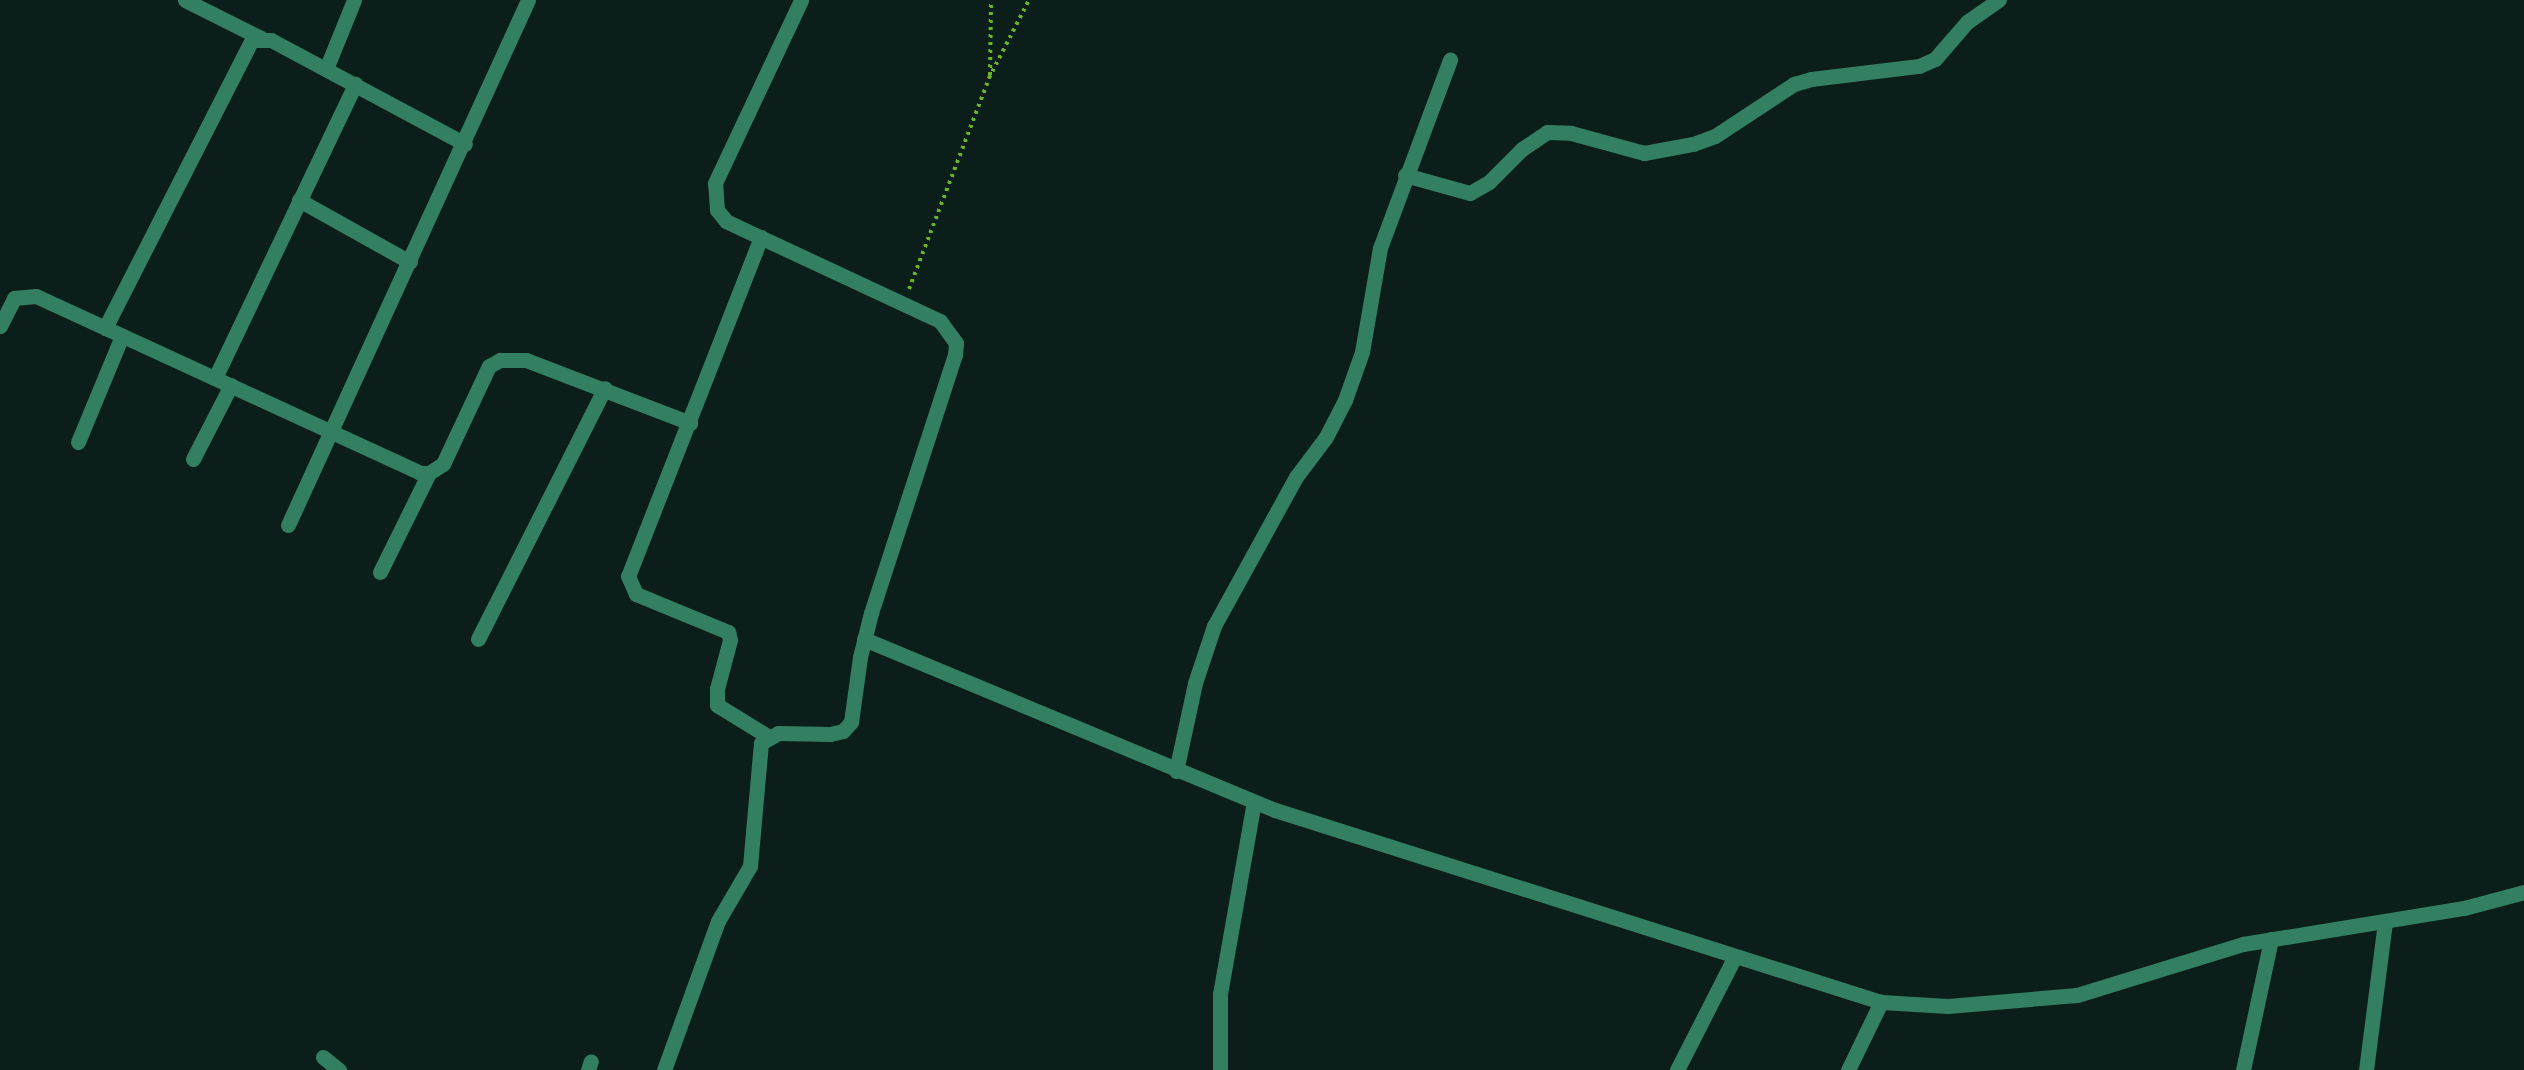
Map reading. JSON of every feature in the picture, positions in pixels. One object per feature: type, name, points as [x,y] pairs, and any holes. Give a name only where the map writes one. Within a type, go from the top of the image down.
[{"type":"street","points":[[185,0],[326,69],[465,144]]},
{"type":"street","points":[[326,69],[354,0]]},
{"type":"street","points":[[288,525],[465,144],[528,0]]},
{"type":"street","points":[[761,237],[632,566],[630,586],[636,594],[728,632],[730,640],[717,689],[717,705],[769,736],[830,734],[843,731],[851,723],[864,639],[955,355],[956,343],[940,321],[903,303],[761,237],[726,221],[717,210],[715,183],[801,0]]},
{"type":"street","points":[[1405,176],[1470,193],[1489,182],[1522,149],[1546,132],[1571,133],[1644,153],[1693,144],[1715,136],[1794,84],[1811,79],[1919,66],[1935,59],[1967,22],[1999,0]]},
{"type":"street","points":[[105,328],[245,48],[252,40],[261,38]]},
{"type":"street","points":[[1176,771],[1198,673],[1214,626],[1296,477],[1326,437],[1345,400],[1362,352],[1380,248],[1450,60]]},
{"type":"street","points":[[214,378],[355,84]]},
{"type":"street","points":[[299,201],[410,262]]},
{"type":"street","points":[[0,326],[14,298],[24,294],[36,296],[332,430],[420,473],[429,473]]},
{"type":"street","points":[[78,442],[122,336]]},
{"type":"street","points":[[380,572],[429,473],[443,464],[489,366],[500,360],[526,360],[605,388],[690,423]]},
{"type":"street","points":[[193,459],[231,385]]},
{"type":"street","points":[[478,639],[605,388]]},
{"type":"street","points":[[864,639],[1254,802],[1734,958],[1881,1002],[1948,1006],[2077,995],[2223,949],[2271,939],[2464,908],[2524,892]]},
{"type":"street","points":[[663,1070],[718,921],[750,866],[758,754],[769,736]]},
{"type":"street","points":[[1220,1070],[1220,994],[1254,802]]},
{"type":"street","points":[[2366,1070],[2385,922]]},
{"type":"street","points":[[2243,1070],[2271,939]]},
{"type":"street","points":[[1677,1070],[1734,958]]},
{"type":"street","points":[[1848,1070],[1881,1002]]},
{"type":"street","points":[[323,1058],[339,1070]]},
{"type":"path","points":[[989,78],[991,0]]},
{"type":"path","points":[[903,303],[989,78],[1029,0]]}]
